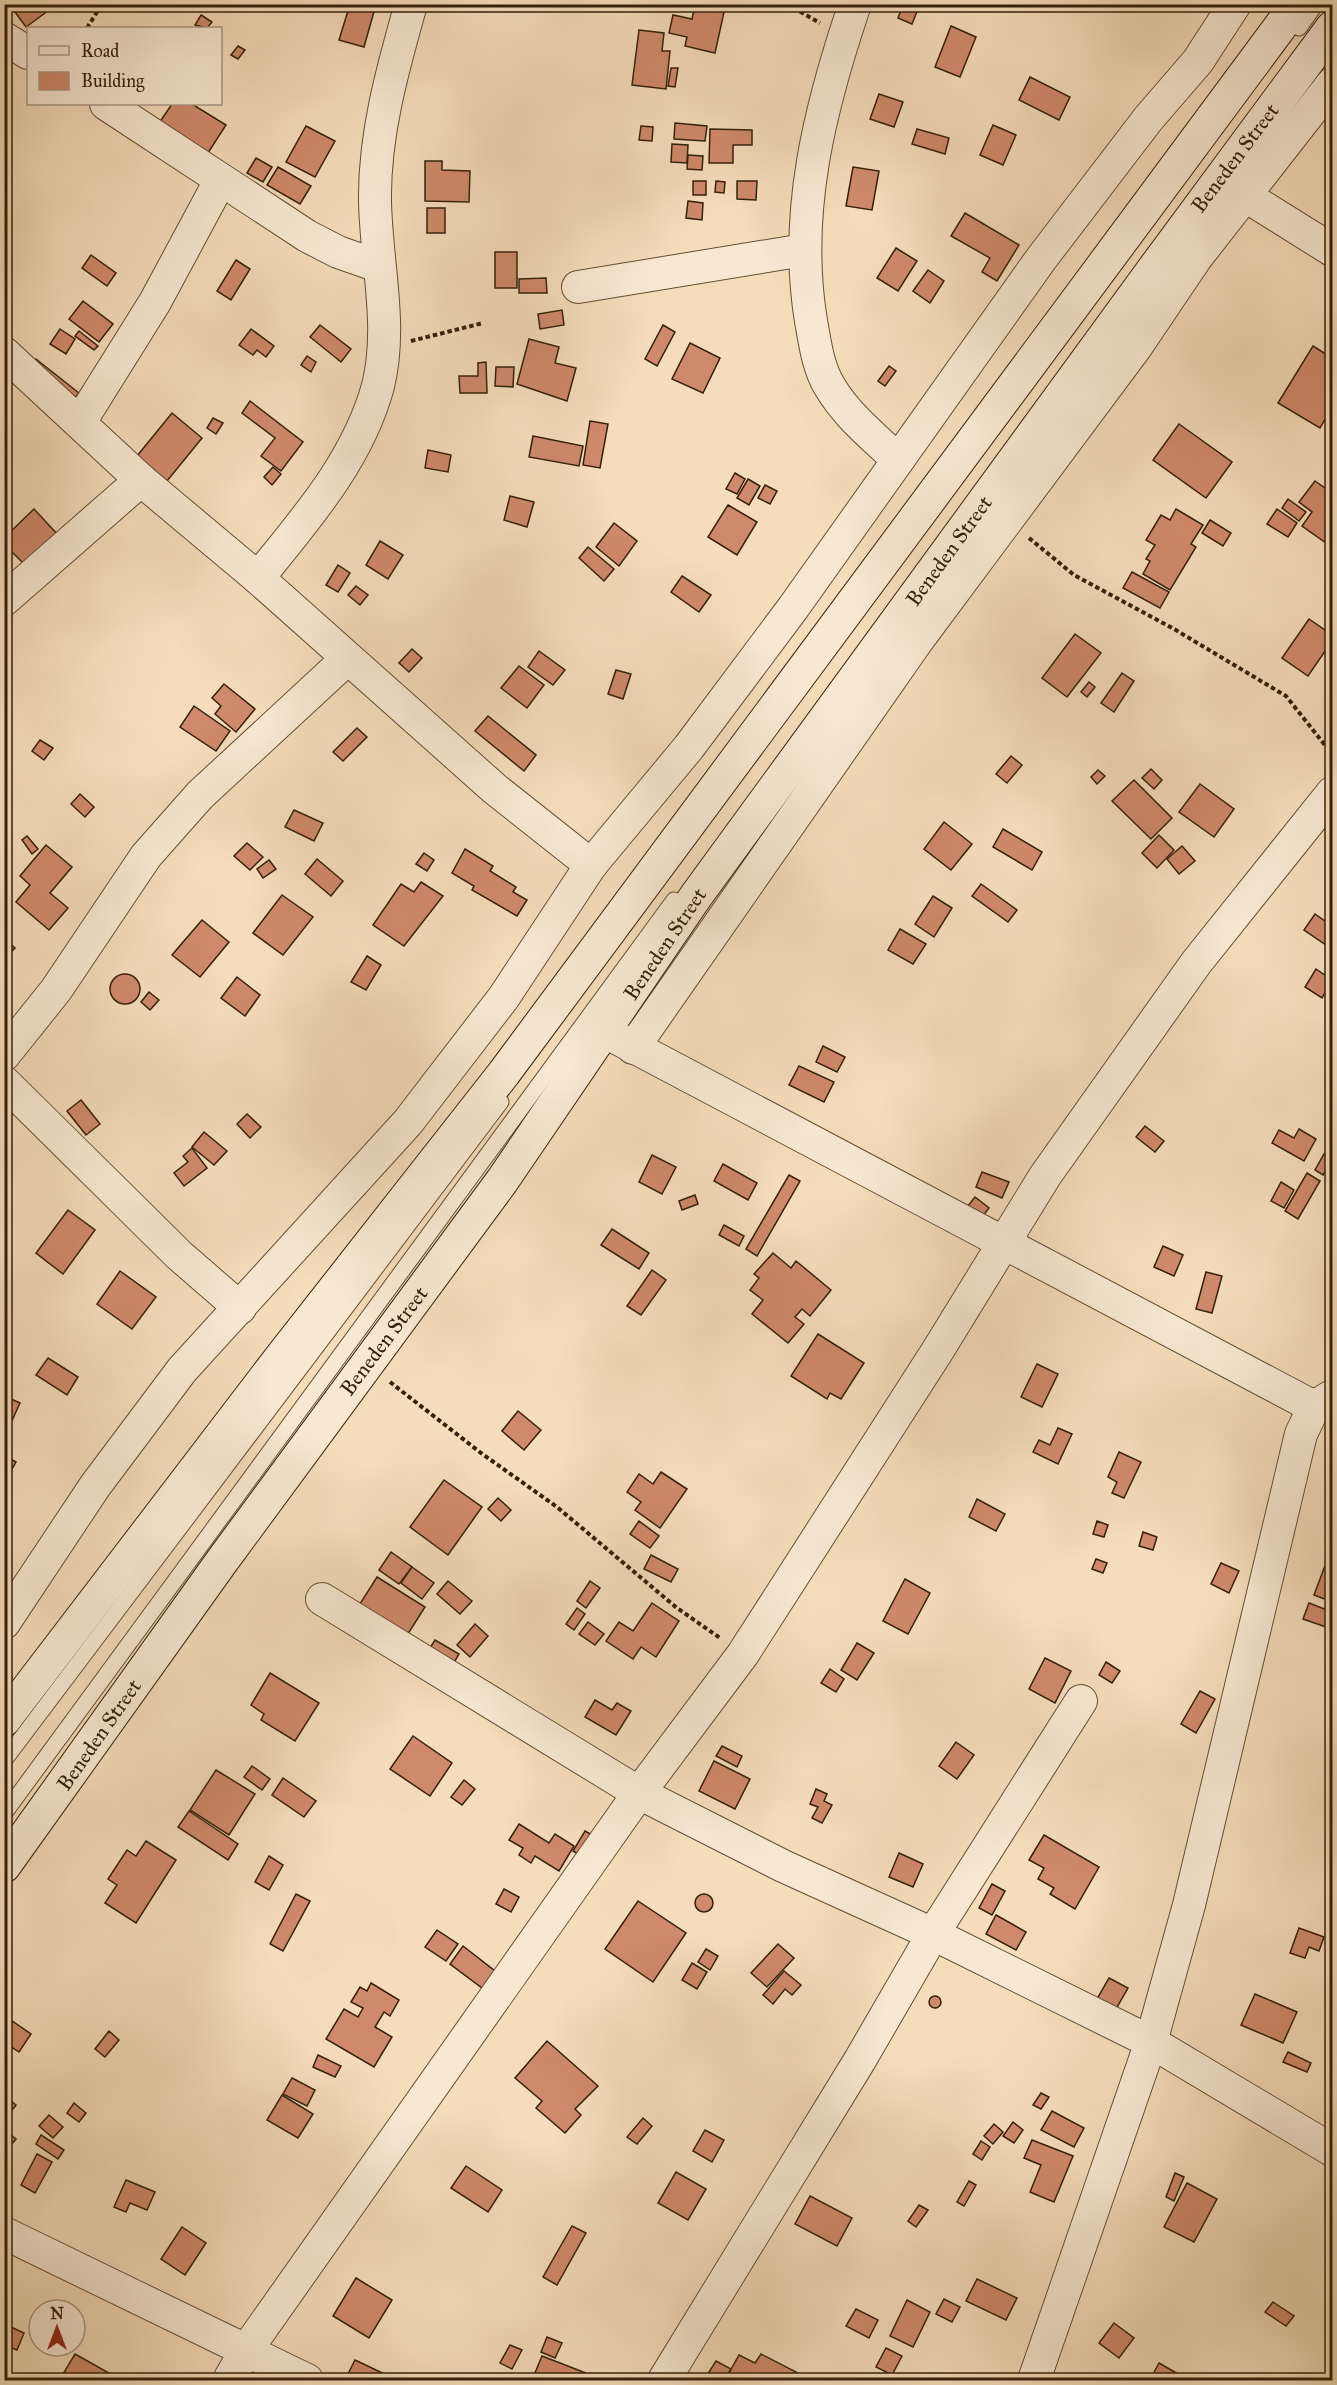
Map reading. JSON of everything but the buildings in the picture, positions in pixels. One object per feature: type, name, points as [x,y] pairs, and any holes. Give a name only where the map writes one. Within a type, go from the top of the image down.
[{"type":"main road","name":"Beneden Street","points":[[4,1720],[275,1365],[504,1073],[1297,4]]},
{"type":"main road","name":"Beneden Street","points":[[4,1866],[229,1552],[502,1181],[619,1040],[703,886],[1166,251],[1332,28]]},
{"type":"street","points":[[258,578],[322,498],[358,436],[378,387],[384,347],[383,297],[378,266],[375,198],[377,155],[388,90],[411,4]]},
{"type":"street","points":[[855,4],[819,123],[809,190],[804,250],[807,294],[816,351],[829,386],[850,414],[898,460]]},
{"type":"street","points":[[4,1623],[95,1486],[182,1370],[408,1122],[504,997],[591,866],[689,747],[1041,259],[1149,118],[1198,61],[1235,4]]},
{"type":"street","points":[[4,38],[27,52]]},
{"type":"street","points":[[1034,2380],[1150,2042],[1190,1905],[1301,1434],[1323,1402],[1005,1242],[619,1040],[1008,522],[1136,347],[1196,258],[1332,84]]},
{"type":"street","points":[[106,105],[220,181],[317,241],[338,252],[378,266]]},
{"type":"street","points":[[80,422],[154,302],[220,181]]},
{"type":"street","points":[[1244,195],[1332,250]]},
{"type":"street","points":[[578,287],[804,250]]},
{"type":"street","points":[[4,353],[141,480],[258,578],[495,789],[591,866]]},
{"type":"street","points":[[4,600],[141,480]]},
{"type":"street","points":[[4,1055],[56,990],[146,856],[200,795],[347,659]]},
{"type":"street","points":[[229,2380],[244,2352],[639,1792],[743,1654],[1045,1176],[1196,963],[1332,793]]},
{"type":"street","points":[[4,1082],[179,1255],[240,1308]]},
{"type":"street","points":[[322,1599],[639,1792],[783,1866],[933,1934],[1150,2042],[1332,2150]]},
{"type":"street","points":[[664,2380],[860,2060],[933,1934],[1081,1701]]},
{"type":"street","points":[[4,2233],[244,2352],[307,2380]]},
{"type":"lane","points":[[874,601],[1316,4]]},
{"type":"lane","points":[[4,1814],[1147,257],[1332,10]]},
{"type":"lane","points":[[4,1761],[525,1070]]},
{"type":"path","points":[[88,27],[102,4]]},
{"type":"path","points":[[787,4],[844,36]]},
{"type":"path","points":[[384,347],[483,323]]},
{"type":"path","points":[[1008,522],[1074,575],[1174,628],[1286,696],[1332,754]]},
{"type":"path","points":[[368,1364],[481,1453],[557,1507],[677,1608],[743,1654]]}]
